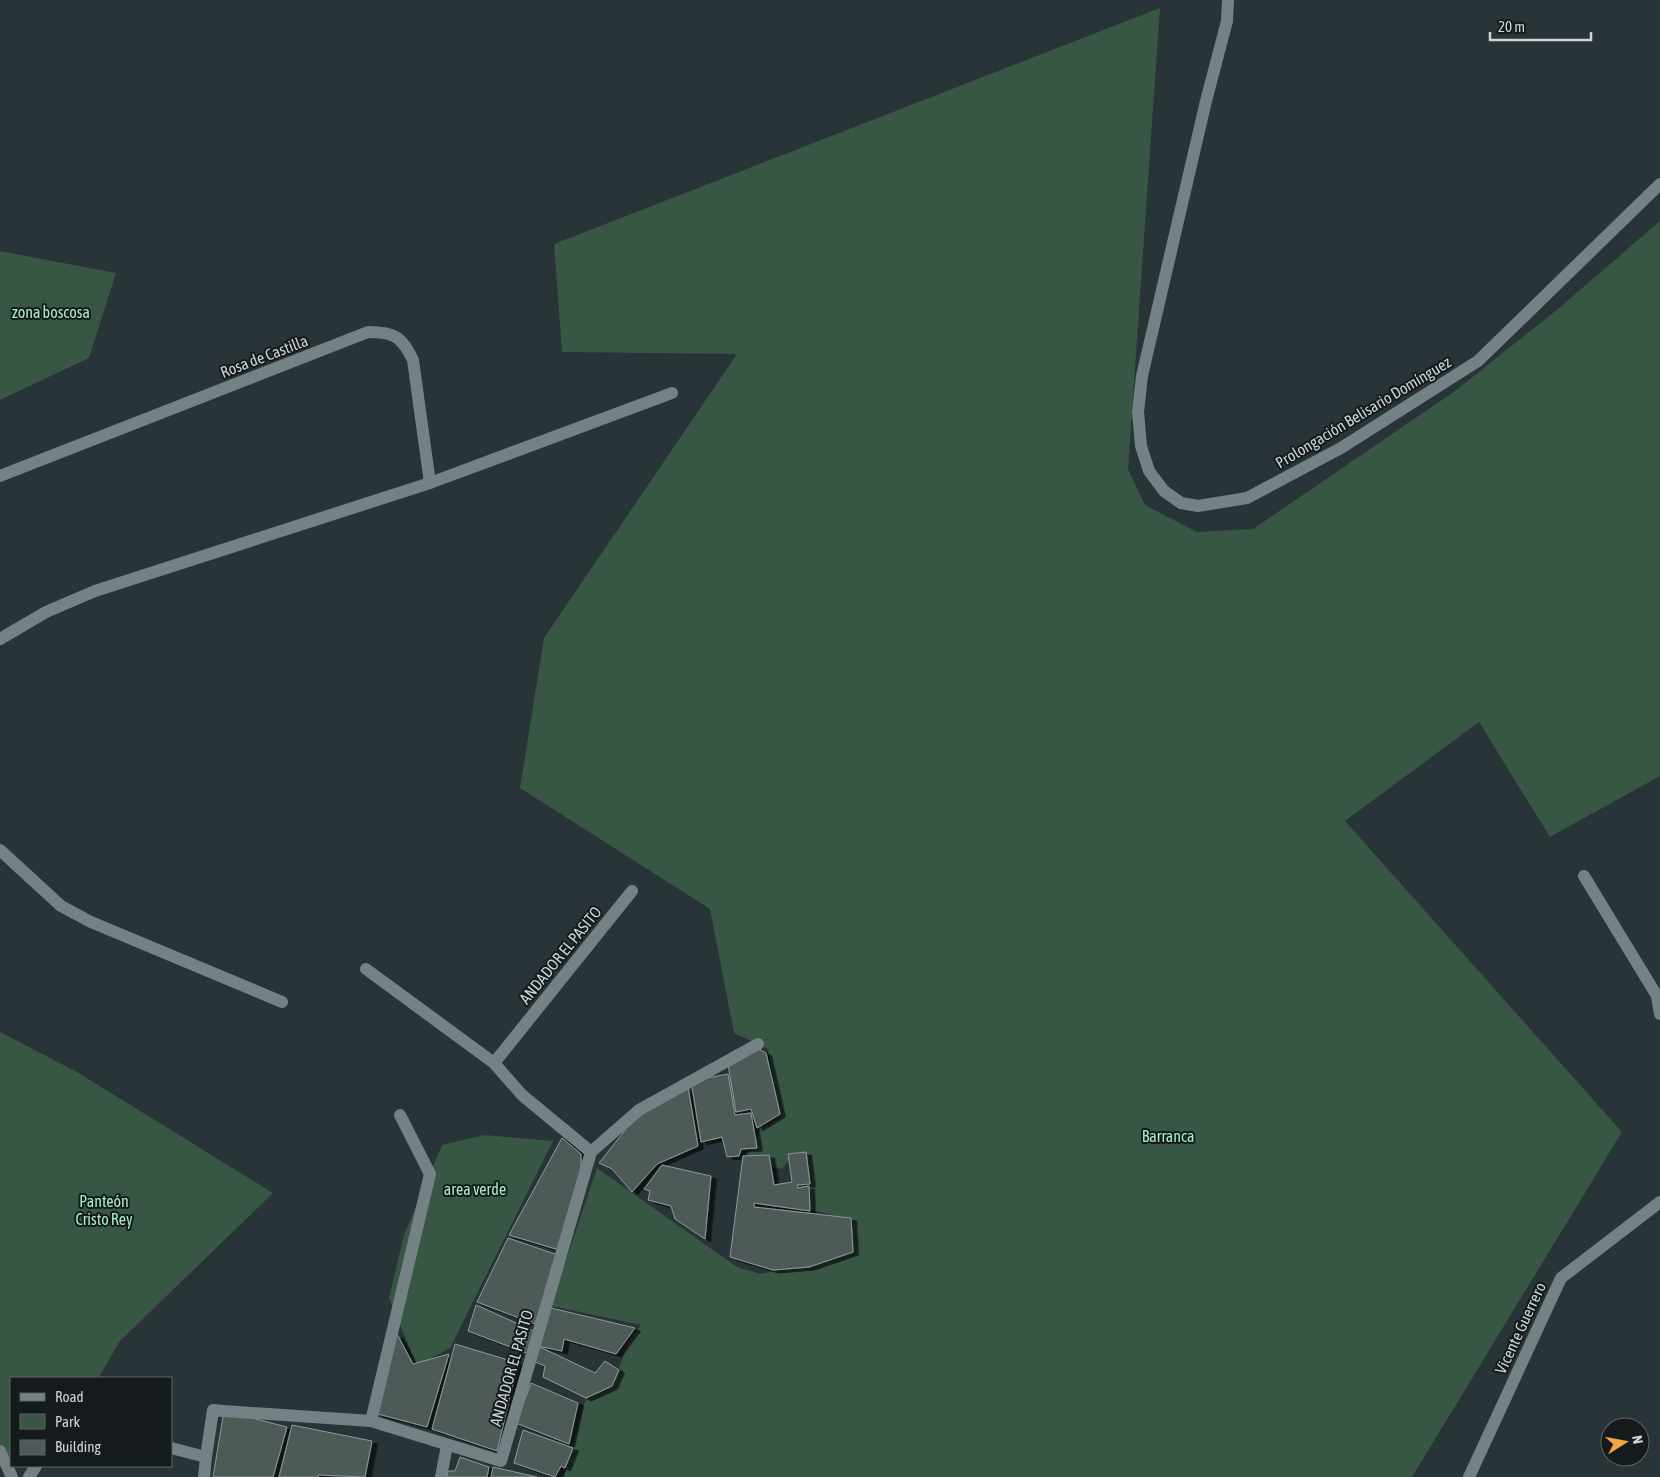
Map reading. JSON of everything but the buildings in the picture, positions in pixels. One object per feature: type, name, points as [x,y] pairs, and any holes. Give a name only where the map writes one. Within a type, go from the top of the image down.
[{"type":"street","name":"Prolongación Belisario Domínguez","points":[[1228,0],[1227,21],[1206,101],[1142,376],[1138,412],[1141,446],[1149,470],[1164,492],[1181,503],[1198,506],[1248,498],[1340,448],[1478,361],[1660,184]]},
{"type":"street","name":"Rosa de Castilla","points":[[0,476],[368,332],[388,332],[404,343],[413,360],[430,483]]},
{"type":"street","points":[[0,639],[46,612],[95,591],[430,483],[672,392]]},
{"type":"street","points":[[0,850],[61,906],[90,922],[282,1002]]},
{"type":"street","points":[[1584,876],[1657,996],[1660,1014]]},
{"type":"street","name":"ANDADOR EL PASITO","points":[[494,1063],[632,891]]},
{"type":"street","points":[[366,969],[494,1063],[522,1095],[591,1152],[639,1110],[758,1044]]},
{"type":"street","points":[[371,1421],[430,1174],[400,1115]]},
{"type":"street","name":"ANDADOR EL PASITO","points":[[206,1457],[213,1410],[371,1421],[502,1462],[591,1152]]},
{"type":"street","name":"Vicente Guerrero","points":[[1469,1477],[1561,1278],[1660,1202]]},
{"type":"street","points":[[441,1477],[447,1445]]},
{"type":"street","points":[[172,1448],[206,1457],[204,1477]]},
{"type":"street","points":[[0,1451],[12,1477]]},
{"type":"green space","name":"Barranca","points":[[1160,8],[1128,469],[1145,505],[1197,532],[1253,529],[1455,391],[1559,308],[1660,221],[1660,776],[1550,837],[1479,722],[1345,821],[1622,1132],[1412,1477],[564,1477],[586,1398],[612,1386],[629,1341],[641,1325],[547,1305],[564,1266],[597,1168],[737,1267],[761,1274],[843,1255],[836,1216],[797,1206],[794,1153],[782,1169],[746,1158],[761,1128],[780,1118],[768,1049],[734,1033],[710,909],[520,788],[544,638],[737,354],[562,352],[554,244]]},
{"type":"green space","name":"zona boscosa","points":[[0,251],[116,273],[89,358],[0,400]]},
{"type":"green space","name":"Panteón Cristo Rey","points":[[0,1032],[77,1072],[273,1193],[119,1342],[98,1377],[10,1377],[10,1456],[0,1448]]},
{"type":"green space","name":"area verde","points":[[484,1135],[553,1141],[450,1348],[417,1366],[389,1298],[404,1235],[442,1145]]}]
